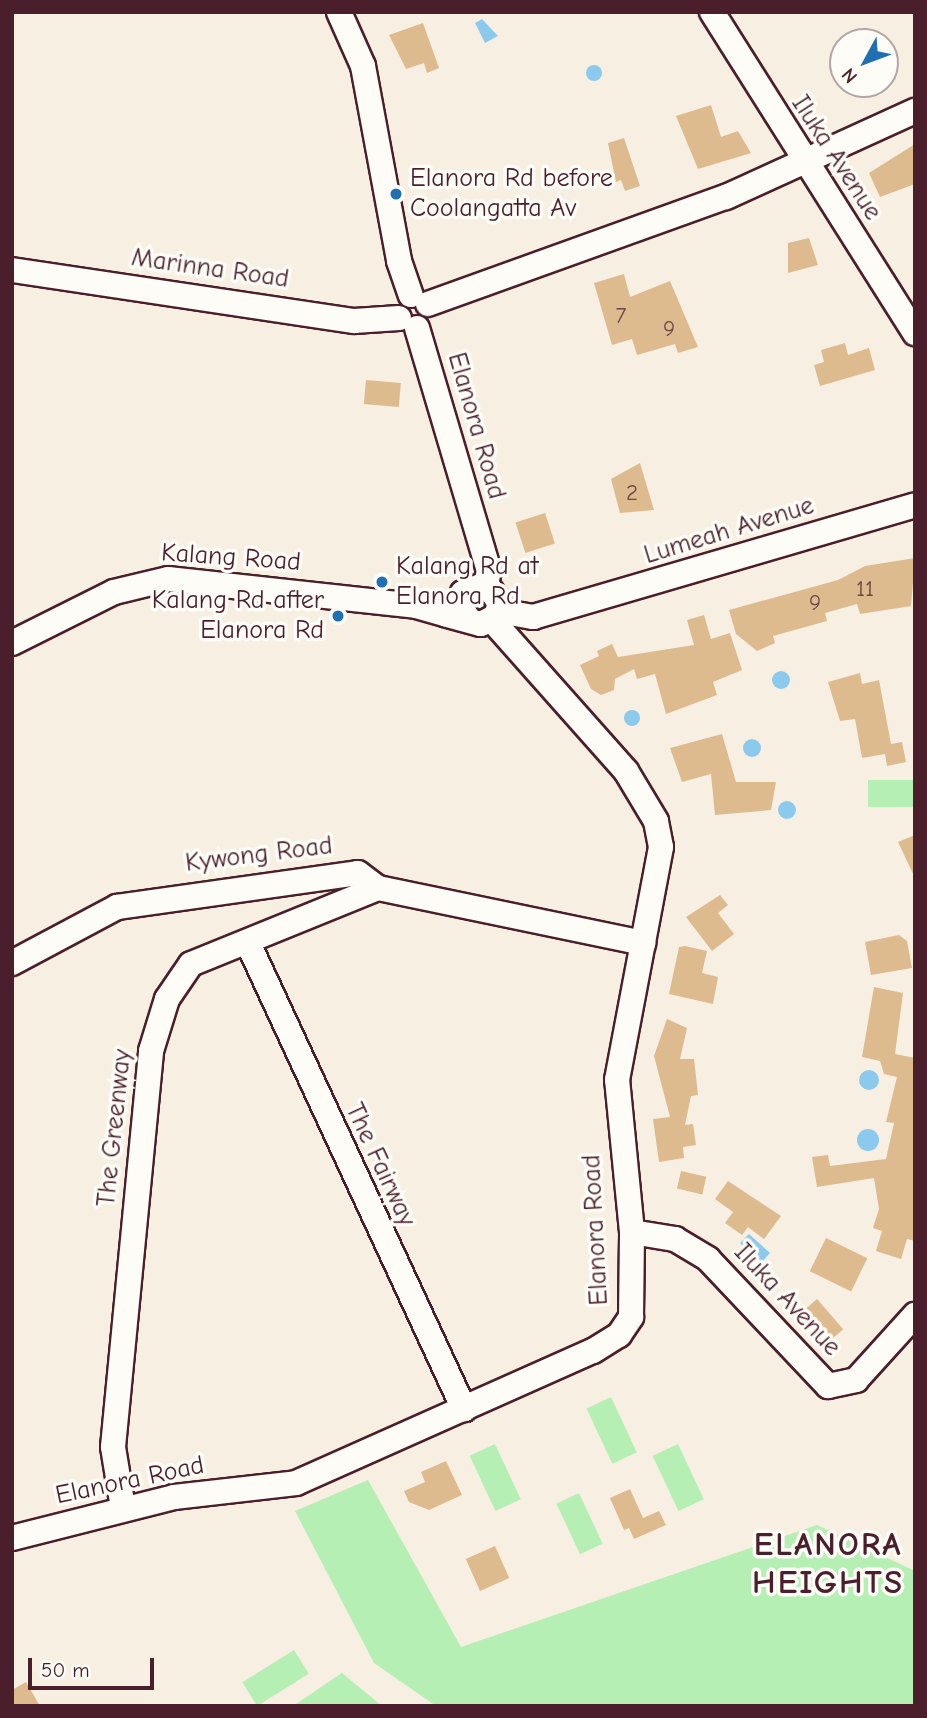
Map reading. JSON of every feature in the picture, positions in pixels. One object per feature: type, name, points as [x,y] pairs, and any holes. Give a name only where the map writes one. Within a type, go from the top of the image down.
[{"type":"street","points":[[339,12],[363,66],[399,261],[428,318],[408,323]]},
{"type":"street","name":"Iluka Avenue","points":[[712,12],[805,165],[915,333]]},
{"type":"street","points":[[420,300],[805,165],[915,111]]},
{"type":"street","name":"Marinna Road","points":[[12,270],[354,321],[408,323]]},
{"type":"street","name":"Elanora Road","points":[[12,1538],[123,1508],[296,1483],[464,1409],[619,1335],[635,1297],[632,1232],[617,1080],[661,847],[656,821],[626,771],[479,604],[489,570],[408,323]]},
{"type":"street","name":"Lumeah Avenue","points":[[559,610],[915,505]]},
{"type":"street","name":"Kalang Road","points":[[12,643],[114,592],[168,579],[416,606],[479,604],[521,618],[559,610]]},
{"type":"street","points":[[529,662],[531,641],[559,610]]},
{"type":"street","name":"Kywong Road","points":[[12,963],[117,907],[358,873],[378,888],[452,898],[643,943]]},
{"type":"street","name":"The Greenway","points":[[123,1508],[113,1447],[150,1051],[167,999],[191,964],[378,888]]},
{"type":"street","name":"The Fairway","points":[[248,943],[464,1409]]},
{"type":"street","name":"Iluka Avenue","points":[[632,1232],[675,1239],[708,1259],[828,1386],[856,1380],[915,1315]]},
{"type":"green space","points":[[868,780],[915,780],[915,807],[868,807]]},
{"type":"green space","points":[[611,1397],[637,1452],[612,1464],[587,1408]]},
{"type":"green space","points":[[495,1444],[521,1499],[495,1511],[470,1456]]},
{"type":"green space","points":[[678,1444],[704,1499],[678,1511],[653,1456]]},
{"type":"green space","points":[[368,1480],[461,1647],[817,1525],[915,1571],[915,1706],[436,1706],[374,1663],[295,1511]]},
{"type":"green space","points":[[579,1493],[603,1544],[580,1554],[556,1504]]},
{"type":"green space","points":[[294,1650],[309,1674],[257,1706],[242,1682]]},
{"type":"green space","points":[[342,1673],[382,1706],[293,1706]]},
{"type":"water","points":[[482,19],[498,36],[485,43],[475,23]]},
{"type":"water","points":[[591,65],[597,65],[602,73],[600,79],[591,81],[586,76],[586,70]]},
{"type":"water","points":[[781,671],[787,674],[790,680],[787,686],[781,689],[775,686],[772,680],[775,674]]},
{"type":"water","points":[[629,710],[635,710],[640,718],[638,724],[629,726],[624,721],[624,715]]},
{"type":"water","points":[[752,739],[758,742],[761,748],[758,754],[752,757],[746,754],[743,748],[746,742]]},
{"type":"water","points":[[787,801],[793,804],[796,810],[793,816],[787,819],[781,816],[778,810],[781,804]]},
{"type":"water","points":[[869,1070],[876,1073],[879,1080],[876,1087],[869,1090],[862,1087],[859,1080],[862,1073]]},
{"type":"water","points":[[868,1129],[876,1132],[879,1140],[876,1148],[868,1151],[860,1148],[857,1140],[860,1132]]},
{"type":"water","points":[[749,1234],[770,1253],[759,1265],[740,1243]]},
{"type":"building","points":[[423,23],[439,68],[427,73],[424,63],[406,69],[389,35]]},
{"type":"building","points":[[711,105],[721,137],[738,131],[751,153],[698,169],[676,116]]},
{"type":"building","points":[[624,138],[640,186],[625,191],[621,180],[616,182],[608,143]]},
{"type":"building","points":[[915,144],[915,184],[880,197],[869,173]]},
{"type":"building","points":[[809,238],[818,265],[788,273],[788,243]]},
{"type":"building","points":[[624,274],[630,297],[670,281],[698,347],[678,353],[675,344],[637,355],[632,339],[612,345],[594,283]]},
{"type":"building","points":[[845,343],[848,355],[869,348],[875,370],[820,386],[814,365],[824,362],[821,350]]},
{"type":"building","points":[[366,380],[401,383],[399,407],[364,404]]},
{"type":"building","points":[[640,463],[654,510],[620,513],[611,479]]},
{"type":"building","points":[[545,513],[555,543],[525,553],[516,523]]},
{"type":"building","points":[[915,558],[911,606],[860,614],[857,604],[825,613],[827,621],[773,636],[775,643],[757,651],[736,634],[729,610],[838,580],[865,566]]},
{"type":"building","points":[[704,615],[711,639],[730,633],[742,670],[713,682],[717,695],[666,714],[655,674],[637,679],[634,669],[615,679],[614,690],[601,695],[591,689],[580,665],[599,656],[597,651],[612,644],[618,657],[694,645],[687,620]]},
{"type":"building","points":[[860,673],[862,684],[879,680],[891,744],[902,742],[906,762],[887,766],[885,754],[862,758],[855,719],[840,721],[828,682]]},
{"type":"building","points":[[722,734],[736,782],[776,782],[771,810],[715,815],[711,774],[682,782],[670,748]]},
{"type":"building","points":[[915,835],[915,878],[898,842]]},
{"type":"building","points":[[720,895],[728,905],[718,913],[734,934],[712,951],[686,917]]},
{"type":"building","points":[[899,935],[907,941],[912,968],[871,975],[865,942]]},
{"type":"building","points":[[679,947],[707,951],[702,973],[718,977],[713,1004],[669,994]]},
{"type":"building","points":[[874,987],[903,993],[895,1054],[915,1058],[915,1241],[907,1239],[901,1259],[876,1251],[882,1231],[873,1228],[879,1209],[874,1178],[817,1187],[812,1157],[828,1155],[830,1166],[886,1159],[894,1123],[886,1122],[897,1077],[884,1074],[880,1061],[862,1057]]},
{"type":"building","points":[[667,1019],[687,1028],[680,1059],[694,1059],[698,1095],[691,1096],[685,1125],[693,1124],[696,1145],[683,1147],[684,1158],[659,1162],[653,1119],[670,1117],[654,1056]]},
{"type":"building","points":[[681,1171],[706,1177],[702,1194],[677,1189]]},
{"type":"building","points":[[728,1181],[781,1216],[764,1239],[748,1227],[742,1235],[725,1223],[733,1212],[715,1199]]},
{"type":"building","points":[[826,1238],[867,1258],[851,1291],[810,1271]]},
{"type":"building","points":[[817,1299],[843,1329],[826,1344],[800,1314]]},
{"type":"building","points":[[446,1461],[462,1495],[429,1510],[409,1502],[404,1491],[425,1482],[421,1472]]},
{"type":"building","points":[[630,1489],[643,1518],[659,1511],[666,1525],[634,1539],[629,1528],[624,1530],[610,1498]]},
{"type":"building","points":[[495,1546],[509,1578],[480,1591],[466,1559]]},
{"type":"building","points":[[26,1682],[40,1706],[12,1706],[12,1690]]},
{"type":"place","name":"Elanora Rd before Coolangatta Av","points":[[396,194]]},
{"type":"place","name":"Kalang Rd at Elanora Rd","points":[[382,582]]},
{"type":"place","name":"Kalang Rd after Elanora Rd","points":[[338,616]]},
{"type":"district","name":"ELANORA HEIGHTS","points":[[828,1564]]}]
